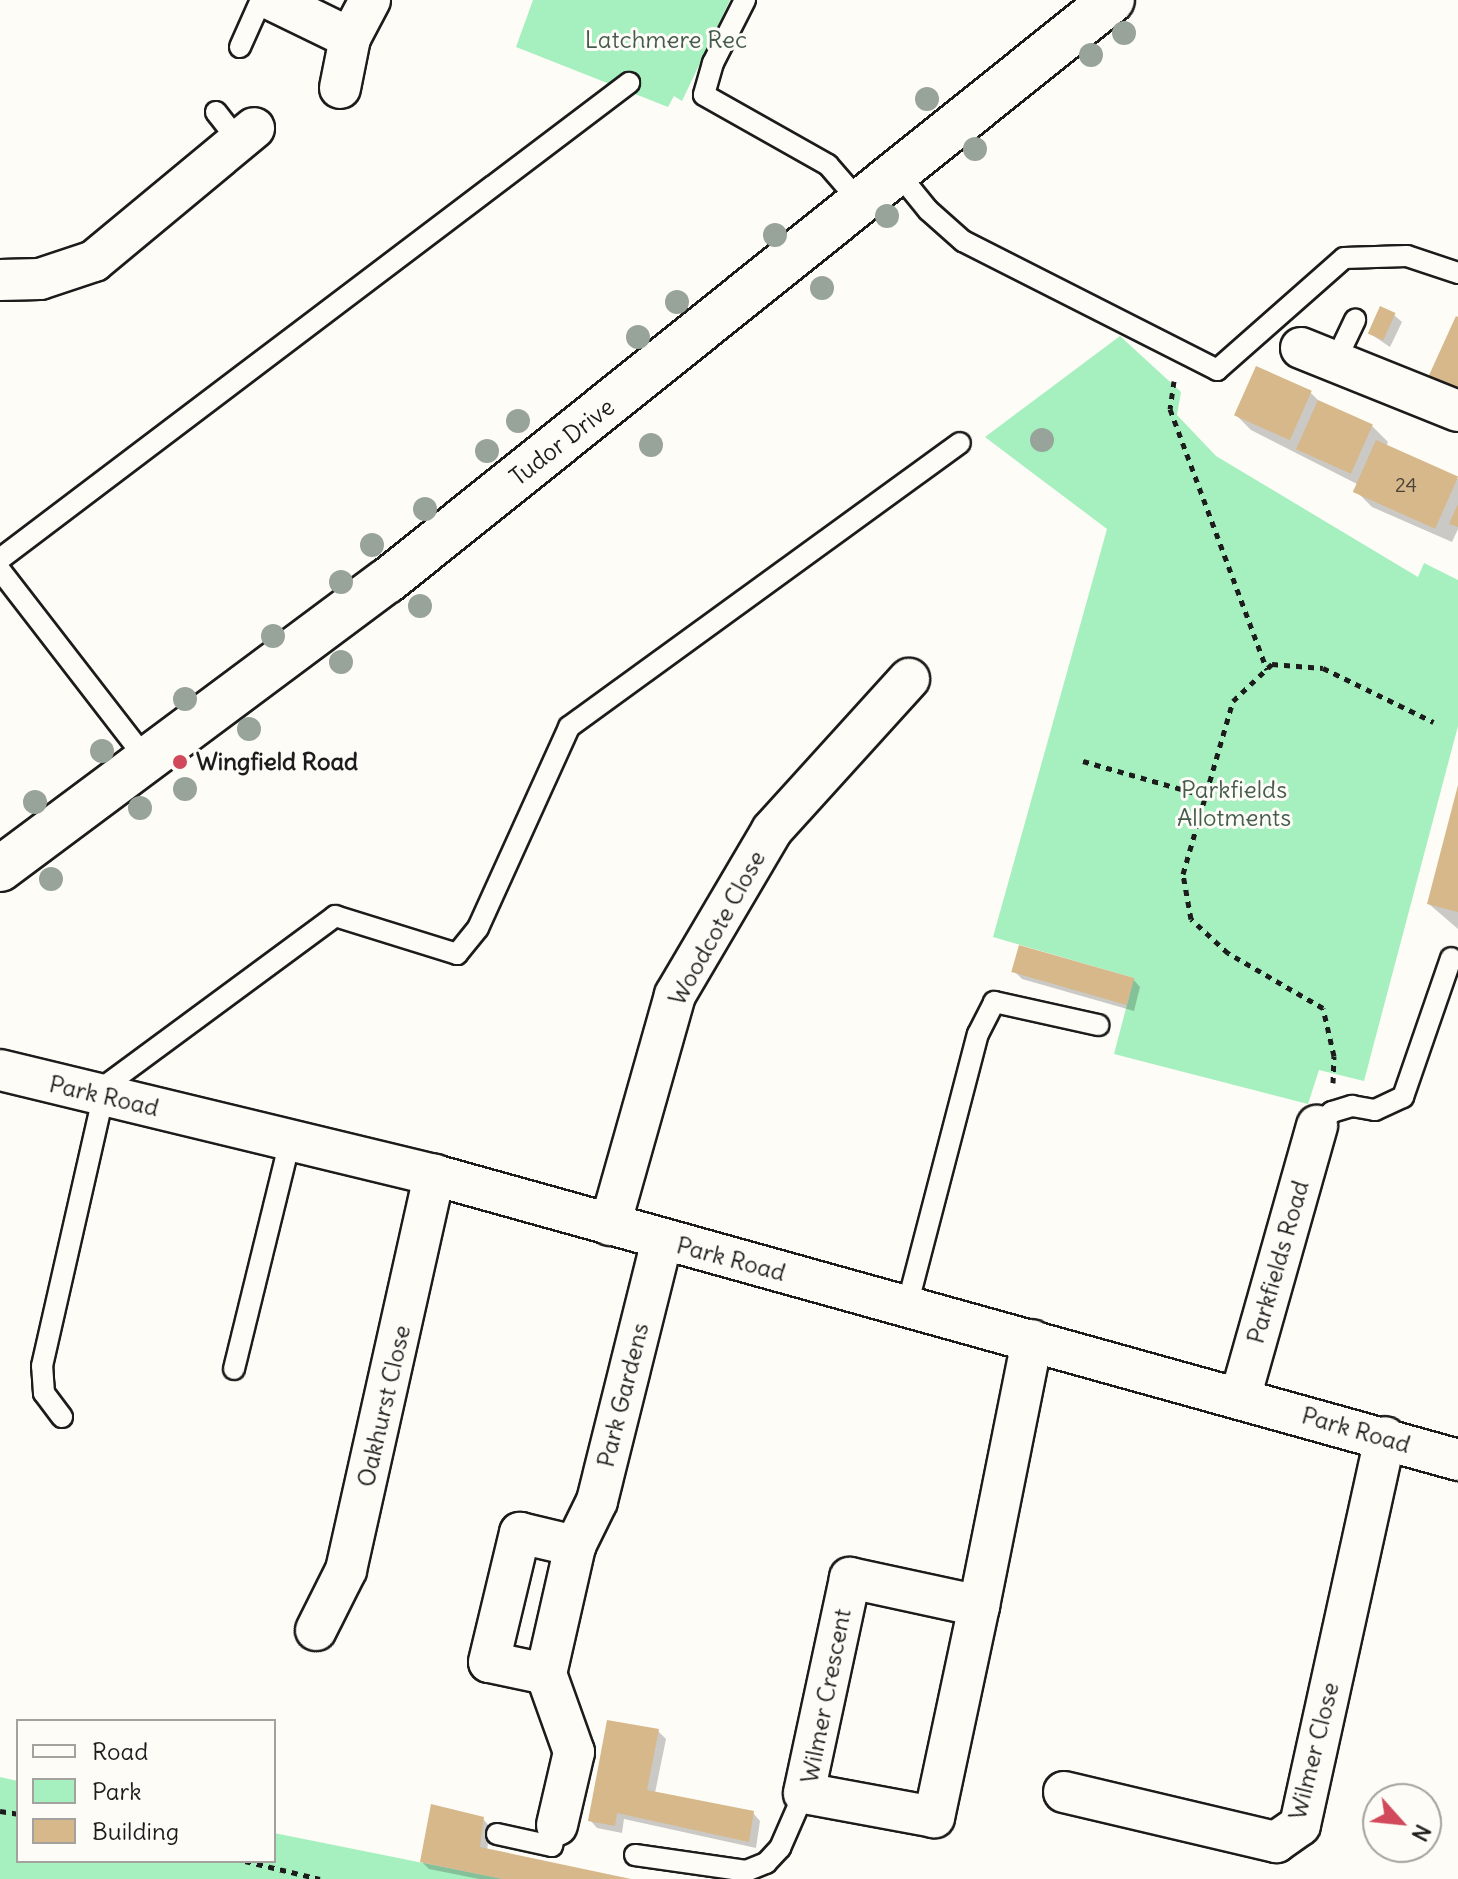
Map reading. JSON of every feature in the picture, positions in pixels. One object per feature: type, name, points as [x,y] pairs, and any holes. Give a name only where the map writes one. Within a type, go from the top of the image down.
[{"type":"street","points":[[272,0],[350,38]]},
{"type":"street","points":[[340,88],[350,38],[370,0]]},
{"type":"street","name":"Tudor Drive","points":[[0,869],[387,581],[1112,0]]},
{"type":"street","points":[[0,280],[40,279],[94,261],[236,127]]},
{"type":"street","points":[[1318,355],[1458,411]]},
{"type":"street","name":"Woodcote Close","points":[[610,1225],[675,995],[772,830],[909,679]]},
{"type":"street","name":"Park Road","points":[[0,1070],[98,1096],[291,1137],[434,1175],[1385,1437],[1458,1460]]},
{"type":"street","name":"Parkfields Road","points":[[1240,1398],[1324,1119]]},
{"type":"street","name":"Oakhurst Close","points":[[316,1630],[346,1570],[434,1175]]},
{"type":"street","name":"Park Gardens","points":[[546,1674],[575,1546],[597,1501],[662,1240]]},
{"type":"street","name":"Wilmer Crescent","points":[[979,1606],[850,1578],[804,1793],[934,1817],[979,1606],[1032,1340]]},
{"type":"street","name":"Wilmer Close","points":[[1064,1792],[1276,1842],[1300,1825],[1385,1437]]},
{"type":"street","points":[[557,1825],[574,1752],[546,1674],[489,1662],[520,1533],[575,1546]]},
{"type":"lane","points":[[240,47],[261,0]]},
{"type":"lane","points":[[745,0],[713,63],[704,95],[808,152],[860,202]]},
{"type":"lane","points":[[0,559],[629,83]]},
{"type":"lane","points":[[898,173],[928,210],[963,241],[1217,370],[1344,258],[1407,256],[1458,273]]},
{"type":"lane","points":[[1318,355],[1355,320]]},
{"type":"lane","points":[[62,1417],[44,1393],[44,1352],[98,1096],[335,916],[457,954],[478,928],[569,727],[960,443]]},
{"type":"lane","points":[[0,570],[147,760]]},
{"type":"lane","points":[[1324,1119],[1352,1106],[1375,1110],[1403,1097],[1451,958]]},
{"type":"lane","points":[[907,1306],[978,1034],[994,1002],[1098,1025]]},
{"type":"lane","points":[[234,1369],[291,1137]]},
{"type":"lane","points":[[635,1855],[746,1871],[766,1863],[780,1848],[804,1793]]},
{"type":"lane","points":[[497,1834],[552,1846],[557,1825]]},
{"type":"path","points":[[1181,352],[1170,409],[1184,436],[1267,670]]},
{"type":"path","points":[[1324,1119],[1334,1056],[1323,1008],[1228,953],[1191,919],[1183,874],[1233,701],[1272,664],[1323,668],[1433,722]]},
{"type":"path","points":[[1083,761],[1206,796]]},
{"type":"path","points":[[253,1863],[320,1879]]},
{"type":"green space","name":"Latchmere Rec","points":[[533,0],[730,0],[682,101],[674,96],[668,107],[516,47]]},
{"type":"green space","name":"Parkfields Allotments","points":[[1120,336],[1181,392],[1177,415],[1216,456],[1418,577],[1424,563],[1458,580],[1458,726],[1364,1081],[1319,1070],[1308,1104],[1114,1054],[1134,978],[993,937],[1107,529],[985,437]]},
{"type":"green space","points":[[0,1777],[16,1781],[16,1863],[276,1863],[276,1833],[503,1879],[0,1879]]},
{"type":"building","points":[[1380,306],[1396,313],[1383,340],[1368,333]]},
{"type":"building","points":[[1458,317],[1458,399],[1425,384]]},
{"type":"building","points":[[1256,366],[1312,391],[1290,440],[1234,415]]},
{"type":"building","points":[[1318,400],[1373,424],[1351,474],[1296,449]]},
{"type":"building","points":[[1376,440],[1458,477],[1435,529],[1353,492]]},
{"type":"building","points":[[1458,504],[1458,527],[1449,524]]},
{"type":"building","points":[[1458,785],[1458,912],[1427,904]]},
{"type":"building","points":[[1019,945],[1134,978],[1127,1005],[1011,972]]},
{"type":"building","points":[[607,1720],[659,1729],[647,1790],[754,1811],[749,1842],[617,1813],[615,1826],[588,1821]]},
{"type":"building","points":[[431,1804],[484,1817],[480,1847],[631,1879],[503,1879],[420,1862]]},
{"type":"place","name":"Wingfield Road","points":[[180,762]]}]
